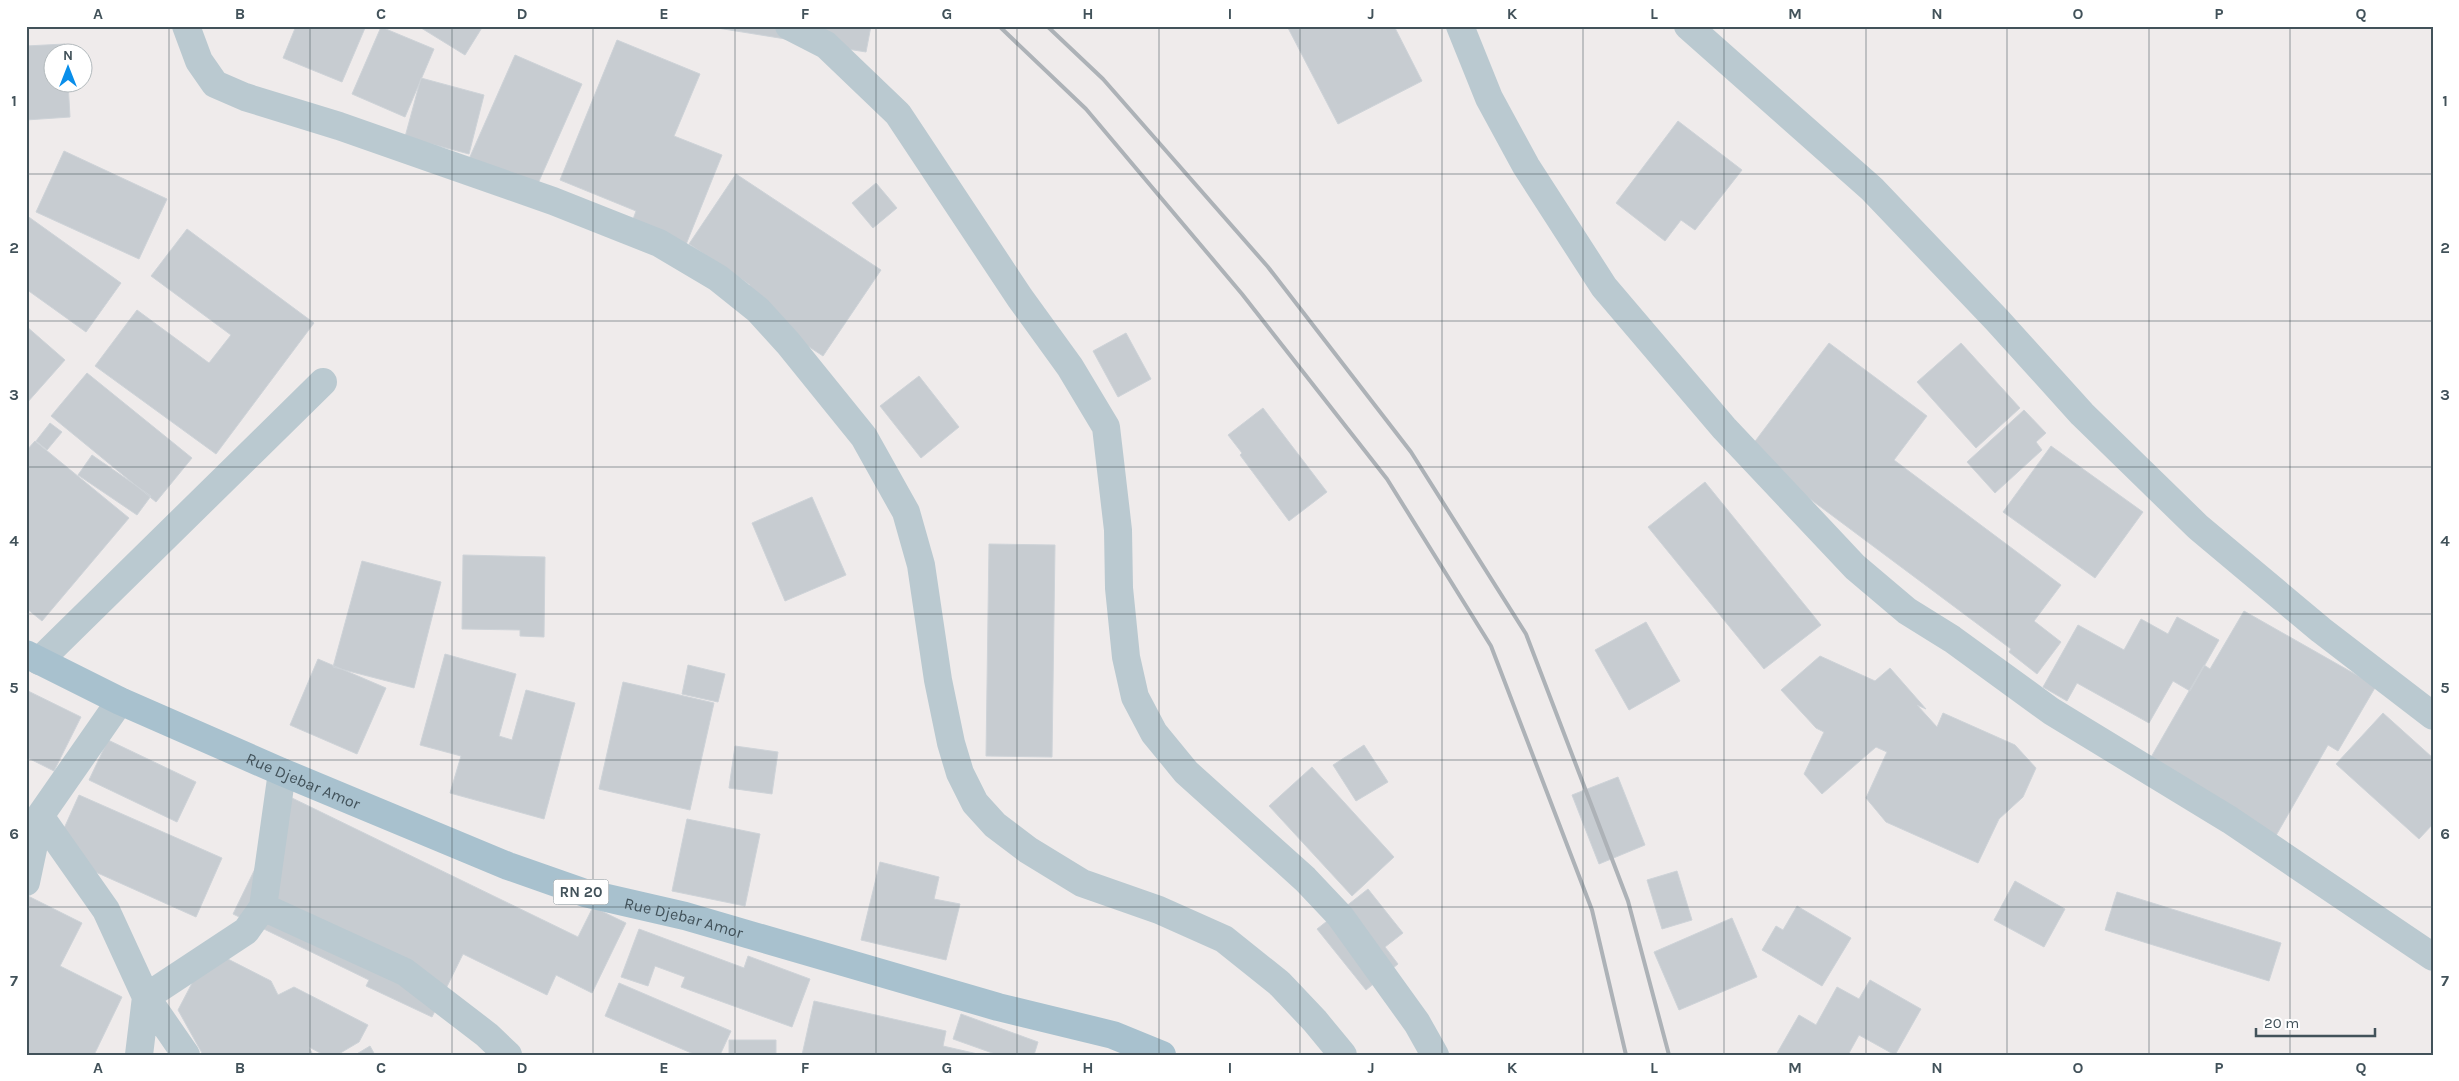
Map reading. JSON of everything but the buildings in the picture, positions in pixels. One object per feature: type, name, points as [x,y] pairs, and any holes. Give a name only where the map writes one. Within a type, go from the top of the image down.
[{"type":"main road","name":"Rue Djebar Amor","points":[[32,658],[120,701],[282,772],[508,866],[584,893],[694,918],[998,1007],[1113,1034],[1162,1055]]},
{"type":"street","points":[[186,26],[199,61],[215,84],[245,97],[339,126],[553,201],[659,243],[718,278],[758,310],[788,343],[864,437],[906,512],[921,565],[938,680],[951,743],[960,773],[975,803],[995,825],[1028,850],[1082,883],[1158,910],[1224,939],[1279,983],[1316,1021],[1343,1055]]},
{"type":"street","points":[[789,26],[826,45],[898,114],[1020,298],[1070,367],[1106,427],[1118,530],[1119,588],[1126,657],[1135,697],[1154,733],[1186,772],[1305,880],[1340,916],[1417,1023],[1435,1055]]},
{"type":"street","points":[[1460,26],[1489,98],[1526,166],[1604,287],[1724,428],[1855,567],[1907,611],[1952,639],[2051,711],[2230,820],[2433,957]]},
{"type":"street","points":[[1688,26],[1872,189],[1998,320],[2082,414],[2198,527],[2322,630],[2433,716]]},
{"type":"street","points":[[32,658],[323,382]]},
{"type":"street","points":[[26,882],[40,816],[120,701]]},
{"type":"street","points":[[139,1055],[146,997],[246,931],[263,907],[282,772]]},
{"type":"street","points":[[40,816],[106,910],[146,997],[186,1055]]},
{"type":"street","points":[[263,907],[405,972],[487,1035],[508,1055]]},
{"type":"railway","points":[[999,26],[1086,109],[1242,294],[1387,479],[1491,646],[1592,910],[1626,1055]]},
{"type":"railway","points":[[1047,26],[1103,79],[1268,267],[1411,452],[1526,634],[1628,901],[1669,1055]]}]
